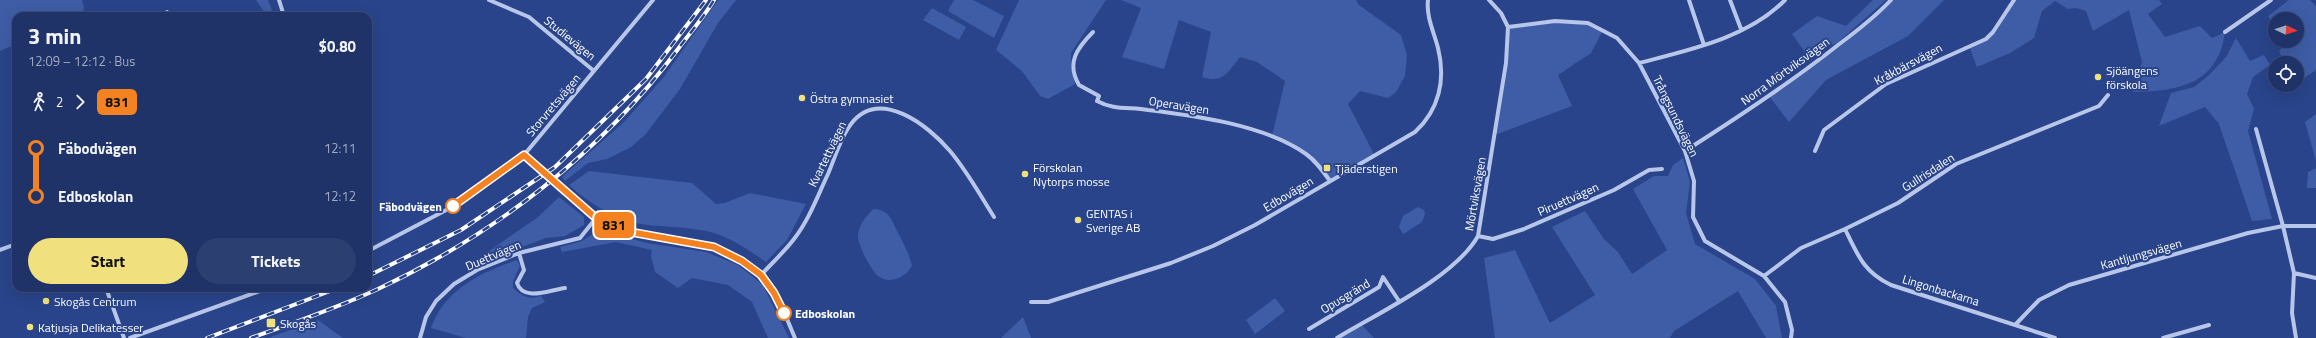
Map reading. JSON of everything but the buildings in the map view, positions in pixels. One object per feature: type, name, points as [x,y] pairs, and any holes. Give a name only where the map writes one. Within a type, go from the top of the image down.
[{"type":"street","points":[[278,0],[282,12]]},
{"type":"street","name":"Studievägen","points":[[489,0],[530,17],[594,71]]},
{"type":"street","name":"Storvretsvägen","points":[[372,249],[450,208],[524,155],[653,0]]},
{"type":"street","name":"Edbovägen","points":[[1031,302],[1048,302],[1170,263],[1213,246],[1255,225],[1415,132],[1432,113],[1439,92],[1441,71],[1438,48],[1429,16],[1428,0]]},
{"type":"street","points":[[1489,0],[1500,13],[1508,27]]},
{"type":"street","points":[[1689,0],[1704,45]]},
{"type":"street","points":[[1730,0],[1741,30]]},
{"type":"street","points":[[1639,63],[1704,45],[1741,30],[1773,12],[1785,0]]},
{"type":"street","name":"Norra Mörtviksvägen","points":[[1685,151],[1744,113],[1821,59],[1878,14],[1891,0]]},
{"type":"street","name":"Kråkbärsvägen","points":[[1815,151],[1824,130],[1886,84],[1986,38],[1993,32],[2014,0]]},
{"type":"street","points":[[2225,32],[2271,0]]},
{"type":"street","name":"Trångsundsvägen","points":[[1508,27],[1554,21],[1588,22],[1617,38],[1639,63],[1685,151],[1694,181],[1693,216],[1705,240],[1764,276],[1785,302],[1792,330],[1791,338]]},
{"type":"street","name":"Mörtviksvägen","points":[[1337,338],[1446,272],[1472,247],[1478,236],[1506,63],[1508,27]]},
{"type":"street","name":"Operavägen","points":[[1093,32],[1081,44],[1073,56],[1073,68],[1079,85],[1099,96],[1097,101],[1107,107],[1147,109],[1225,123],[1272,136],[1306,154],[1317,164],[1330,181]]},
{"type":"street","name":"Gullrisdalen","points":[[1764,276],[1801,248],[1845,230],[1898,203],[1956,164],[2099,106],[2108,95]]},
{"type":"street","name":"Kvartettvägen","points":[[761,275],[795,238],[816,198],[850,125],[865,112],[872,109],[890,109],[916,123],[938,140],[950,152],[994,217]]},
{"type":"street","points":[[2256,129],[2283,226],[2294,273],[2292,313],[2296,338]]},
{"type":"street","points":[[524,155],[596,218],[636,233],[714,247],[742,261],[761,275],[774,293],[795,338]]},
{"type":"street","name":"Piruettvägen","points":[[1478,236],[1493,239],[1524,229],[1614,190],[1649,170],[1662,169]]},
{"type":"street","name":"Duettvägen","points":[[420,338],[426,317],[445,292],[477,270],[519,253],[580,238],[596,218]]},
{"type":"street","name":"Kantljungsvägen","points":[[2016,324],[2039,300],[2069,285],[2248,233],[2283,226],[2316,226]]},
{"type":"street","name":"Lingonbackarna","points":[[1845,230],[1862,263],[1876,278],[1891,285],[2016,324],[2055,338]]},
{"type":"street","points":[[0,250],[12,246]]},
{"type":"street","points":[[519,253],[524,270],[517,283],[519,288],[525,293],[565,288]]},
{"type":"street","points":[[2294,273],[2316,278]]},
{"type":"street","name":"Opusgränd","points":[[1309,329],[1380,287],[1383,277],[1399,301]]},
{"type":"street","points":[[107,292],[124,338]]},
{"type":"street","points":[[130,338],[257,292]]},
{"type":"street","points":[[2163,338],[2209,325]]},
{"type":"shaded area","points":[[0,0],[82,0],[84,7],[83,12],[12,12],[12,46],[0,51]]},
{"type":"shaded area","points":[[256,0],[268,0],[272,12],[264,12]]},
{"type":"shaded area","points":[[718,0],[736,0],[718,23],[680,89],[645,135],[631,147],[607,159],[588,163],[565,181],[562,177],[624,122],[663,78]]},
{"type":"shaded area","points":[[954,0],[973,0],[1004,16],[994,38],[948,11]]},
{"type":"shaded area","points":[[1019,0],[1106,0],[1071,53],[1071,68],[1075,84],[1048,99],[1040,96],[1022,71],[996,50]]},
{"type":"shaded area","points":[[1121,0],[1356,0],[1359,5],[1401,35],[1407,55],[1405,76],[1396,92],[1388,98],[1360,91],[1348,104],[1375,156],[1330,181],[1306,154],[1272,136],[1285,81],[1257,62],[1240,57],[1228,72],[1220,78],[1209,79],[1202,77],[1211,32],[1179,20],[1164,69],[1122,57],[1141,8]]},
{"type":"shaded area","points":[[1873,0],[1886,0],[1837,43],[1807,55],[1792,34],[1817,16],[1846,26]]},
{"type":"shaded area","points":[[1891,0],[1944,0],[1908,36],[1826,80],[1789,122],[1769,96],[1821,59]]},
{"type":"shaded area","points":[[2014,0],[2159,0],[2162,4],[2148,14],[2165,37],[2200,26],[2212,38],[2225,32],[2221,50],[2214,64],[2205,74],[2193,82],[2180,87],[2165,90],[2133,92],[2142,62],[2129,10],[2093,31],[2086,11],[2076,8],[2068,9],[2055,1],[2042,11],[2034,38],[2010,53],[1977,67],[1969,46],[1986,39]]},
{"type":"shaded area","points":[[2289,0],[2310,0],[2316,6],[2316,70],[2304,78],[2304,56],[2281,56],[2279,51],[2282,48],[2304,48],[2304,12],[2273,12]]},
{"type":"shaded area","points":[[932,8],[966,27],[959,40],[923,20]]},
{"type":"shaded area","points":[[1555,21],[1588,23],[1603,30],[1591,53],[1558,75],[1572,106],[1495,135],[1506,63],[1508,27]]},
{"type":"shaded area","points":[[2236,38],[2250,61],[2264,55],[2268,62],[2268,66],[2253,77],[2247,94],[2254,109],[2248,131],[2272,219],[2252,221],[2219,124],[2205,107],[2159,126],[2171,93],[2194,87],[2209,75],[2226,57]]},
{"type":"shaded area","points":[[2316,114],[2316,161],[2305,122]]},
{"type":"shaded area","points":[[1683,158],[1690,182],[1686,213],[1695,244],[1755,279],[1776,306],[1782,338],[1766,338],[1738,291],[1674,331],[1670,338],[1495,338],[1484,258],[1515,250],[1550,323],[1595,295],[1552,227],[1585,211],[1604,239],[1618,252],[1632,274],[1667,250],[1633,189],[1654,176],[1668,176],[1673,165]]},
{"type":"shaded area","points":[[2316,168],[2316,188],[2307,188],[2308,172]]},
{"type":"shaded area","points":[[589,171],[692,183],[716,204],[725,203],[750,193],[806,204],[787,240],[766,262],[738,244],[714,233],[637,223],[606,211],[586,199],[569,185]]},
{"type":"shaded area","points":[[559,197],[584,217],[584,225],[565,236],[546,238],[484,261],[483,258],[486,253],[538,217]]},
{"type":"shaded area","points":[[1418,207],[1424,210],[1425,214],[1422,222],[1403,234],[1399,227],[1403,216]]},
{"type":"shaded area","points":[[873,209],[884,211],[887,214],[900,236],[910,258],[912,266],[909,270],[902,276],[892,280],[883,279],[875,273],[868,263],[858,239],[860,227],[863,221]]},
{"type":"shaded area","points":[[599,230],[647,243],[706,252],[738,265],[763,285],[789,338],[768,338],[752,302],[728,285],[692,278],[678,288],[655,272],[651,256],[652,250],[616,242],[562,252],[560,247],[582,241]]},
{"type":"shaded area","points":[[517,260],[520,266],[513,281],[513,288],[526,297],[533,298],[541,296],[545,302],[532,308],[528,317],[526,338],[466,338],[431,328],[445,303],[465,284],[490,270]]},
{"type":"shaded area","points":[[1275,298],[1285,311],[1255,334],[1246,320]]},
{"type":"shaded area","points":[[1023,317],[1031,338],[1001,338]]},
{"type":"shaded area","points":[[318,320],[343,338],[268,338]]},
{"type":"shaded area","points":[[1361,324],[1374,338],[1337,338]]},
{"type":"railway","points":[[372,274],[461,230],[555,167],[646,79],[706,0]]},
{"type":"railway","points":[[372,292],[421,267],[463,243],[504,216],[543,187],[580,156],[615,123],[648,87],[697,25],[714,0]]},
{"type":"railway","points":[[207,338],[328,292]]},
{"type":"railway","points":[[251,338],[331,309],[371,292]]},
{"type":"bus line","name":"831","points":[[453,206],[495,178],[524,155],[596,218],[636,233],[714,247],[742,261],[761,275],[774,293],[784,313]]},
{"type":"place","name":"Sjöängens förskola","points":[[2098,77]]},
{"type":"place","name":"Östra gymnasiet","points":[[802,98]]},
{"type":"place","name":"Tjäderstigen","points":[[1327,168]]},
{"type":"place","name":"Förskolan Nytorps mosse","points":[[1025,174]]},
{"type":"place","name":"Fäbodvägen","points":[[453,206]]},
{"type":"place","name":"GENTAS i Sverige AB","points":[[1078,220]]},
{"type":"place","name":"Skogås Centrum","points":[[46,301]]},
{"type":"place","name":"Edboskolan","points":[[784,313]]},
{"type":"place","name":"Skogås","points":[[271,323]]},
{"type":"place","name":"Katjusja Delikatesser","points":[[30,327]]}]
